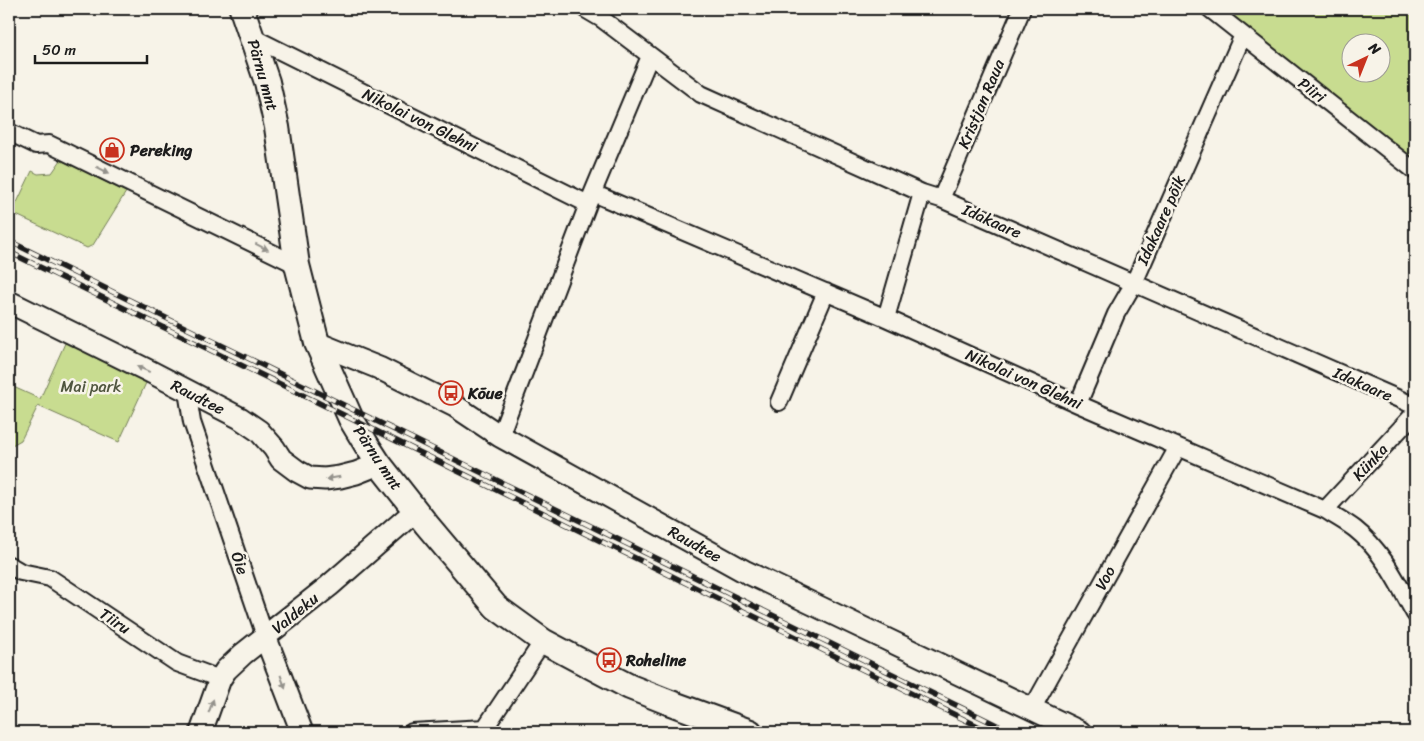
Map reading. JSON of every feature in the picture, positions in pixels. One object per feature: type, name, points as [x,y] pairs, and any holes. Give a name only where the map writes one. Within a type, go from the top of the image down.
[{"type":"main road","name":"Pärnu mnt","points":[[242,9],[266,82],[277,127],[297,265],[317,343],[351,419],[380,464],[415,511],[496,606],[543,640],[602,673],[668,702],[750,732]]},
{"type":"street","name":"Idakaare","points":[[585,9],[602,19],[701,94],[922,193],[941,199],[1415,406]]},
{"type":"street","name":"Kristjan Raua","points":[[941,199],[1022,9]]},
{"type":"street","name":"Piiri","points":[[1210,9],[1415,171]]},
{"type":"street","name":"Idakaare põik","points":[[1078,404],[1116,314],[1134,283],[1243,35]]},
{"type":"street","name":"Nikolai von Glehni","points":[[252,36],[591,198],[826,292],[1078,404],[1325,510],[1355,529],[1387,564],[1415,614]]},
{"type":"street","points":[[500,436],[591,198],[650,56]]},
{"type":"street","points":[[9,132],[36,145],[49,144],[60,149],[297,265]]},
{"type":"street","points":[[886,318],[922,193]]},
{"type":"street","points":[[779,402],[826,292]]},
{"type":"street","name":"Raudtee","points":[[9,302],[240,418],[259,431],[282,459],[297,471],[310,478],[340,477],[380,464]]},
{"type":"street","name":"Raudtee","points":[[317,343],[379,368],[449,403],[500,436],[744,570],[1080,732]]},
{"type":"street","name":"Õie","points":[[187,391],[192,422],[265,636],[302,732]]},
{"type":"street","name":"Künka","points":[[1325,510],[1415,413]]},
{"type":"street","name":"Voo","points":[[1032,709],[1178,447]]},
{"type":"street","name":"Valdeku","points":[[201,732],[220,679],[226,670],[265,636],[329,586],[415,511]]},
{"type":"street","name":"Tiiru","points":[[9,566],[21,572],[50,578],[177,663],[220,679]]},
{"type":"street","points":[[412,732],[485,730],[543,640]]},
{"type":"green space","points":[[1210,9],[1415,9],[1415,171]]},
{"type":"green space","points":[[61,160],[126,192],[93,245],[87,248],[12,213],[32,171],[38,174],[52,173]]},
{"type":"green space","name":"Mai park","points":[[70,332],[151,372],[119,442],[38,406],[21,440],[12,445],[9,444],[9,385],[40,399]]},
{"type":"railway","points":[[9,241],[1011,732]]},
{"type":"railway","points":[[9,252],[990,732]]},
{"type":"place","name":"Pereking","points":[[112,150]]},
{"type":"place","name":"Kõue","points":[[451,393]]},
{"type":"place","name":"Roheline","points":[[609,660]]}]
